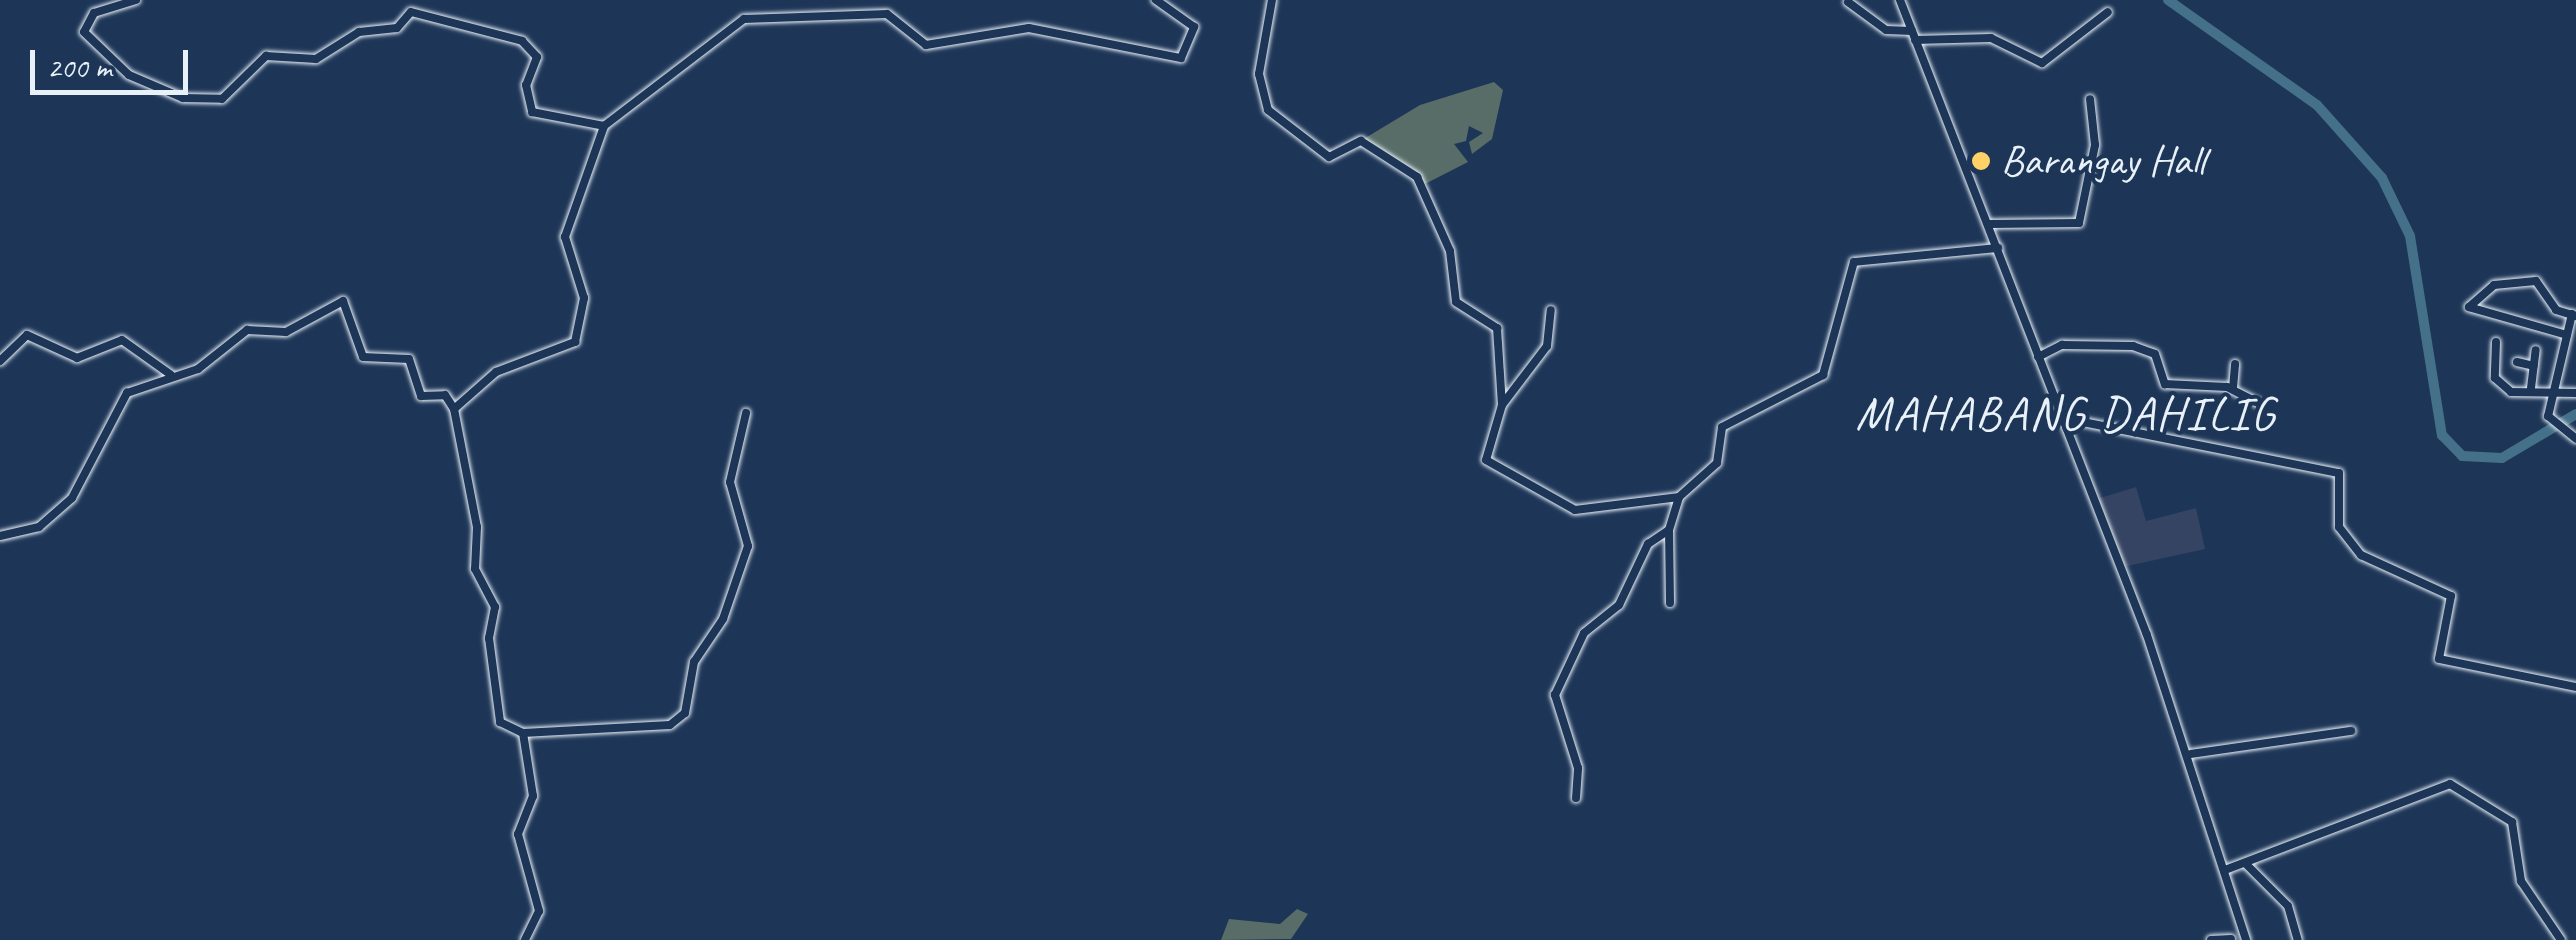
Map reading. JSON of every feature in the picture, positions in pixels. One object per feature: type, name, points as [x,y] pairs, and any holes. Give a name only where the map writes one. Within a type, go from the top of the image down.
[{"type":"street","points":[[136,0],[94,13],[83,30],[129,74],[176,96],[222,99],[266,56],[316,59],[359,32],[397,28],[410,12],[522,41],[537,57],[526,85],[532,112],[604,126]]},
{"type":"street","points":[[454,409],[496,372],[556,355],[579,336],[584,298],[565,238],[604,126],[749,17],[787,24],[887,14],[926,45],[1035,28],[1175,60],[1196,32],[1156,0]]},
{"type":"street","points":[[1272,0],[1259,74],[1268,110],[1329,157],[1362,141],[1416,177],[1450,251],[1456,302],[1497,328],[1502,405],[1486,460],[1560,504],[1601,510],[1679,497]]},
{"type":"street","points":[[1900,0],[1990,224],[2191,754],[2225,870],[2240,939],[2211,940]]},
{"type":"street","points":[[1848,2],[1886,30],[1991,38],[2042,63],[2108,12]]},
{"type":"street","points":[[1990,224],[2079,223],[2095,145],[2090,99]]},
{"type":"street","points":[[1670,603],[1669,530],[1679,497],[1716,463],[1722,427],[1824,374],[1854,262],[1998,248]]},
{"type":"street","points":[[2567,335],[2469,306],[2494,285],[2536,281],[2540,296],[2574,315],[2567,335],[2560,389],[2548,418],[2557,430],[2576,439]]},
{"type":"street","points":[[0,536],[53,518],[78,490],[122,398],[206,364],[247,330],[299,328],[338,300],[363,356],[408,360],[421,396],[445,395],[454,409],[478,527],[475,569],[494,607],[494,705],[500,722],[522,733],[681,720],[694,662],[723,619],[748,546],[730,482],[746,413]]},
{"type":"street","points":[[1502,405],[1548,346],[1551,310]]},
{"type":"street","points":[[0,361],[27,335],[77,358],[122,340],[171,376]]},
{"type":"street","points":[[2496,342],[2496,379],[2512,393],[2532,388],[2576,393]]},
{"type":"street","points":[[2038,357],[2062,345],[2133,346],[2155,354],[2165,384],[2233,388],[2259,403]]},
{"type":"street","points":[[2532,388],[2536,350]]},
{"type":"street","points":[[2565,351],[2576,354]]},
{"type":"street","points":[[2518,362],[2534,366]]},
{"type":"street","points":[[2233,388],[2235,364]]},
{"type":"street","points":[[2063,418],[2339,473],[2338,527],[2361,555],[2451,596],[2438,659],[2576,686]]},
{"type":"street","points":[[1576,798],[1578,768],[1556,696],[1584,633],[1619,604],[1648,544],[1669,530]]},
{"type":"street","points":[[2191,754],[2351,731]]},
{"type":"street","points":[[522,733],[533,796],[518,834],[539,911],[525,940]]},
{"type":"street","points":[[2225,870],[2450,784],[2512,822],[2521,881],[2561,940]]},
{"type":"street","points":[[2246,864],[2288,906],[2298,940]]},
{"type":"shaded area","points":[[2136,487],[2146,521],[2196,508],[2205,549],[2123,567],[2097,499]]},
{"type":"green space","points":[[1494,82],[1503,90],[1492,139],[1472,154],[1469,142],[1483,133],[1469,126],[1466,141],[1454,144],[1468,162],[1423,185],[1362,140],[1420,105]]},
{"type":"green space","points":[[1297,909],[1308,914],[1291,939],[1221,940],[1229,919],[1280,924]]},
{"type":"waterway","points":[[2168,0],[2317,105],[2382,178],[2410,236],[2442,435],[2462,456],[2502,458],[2576,414]]},
{"type":"place","name":"Barangay Hall","points":[[1981,161]]},
{"type":"district","name":"MAHABANG DAHILIG","points":[[2066,414]]}]
